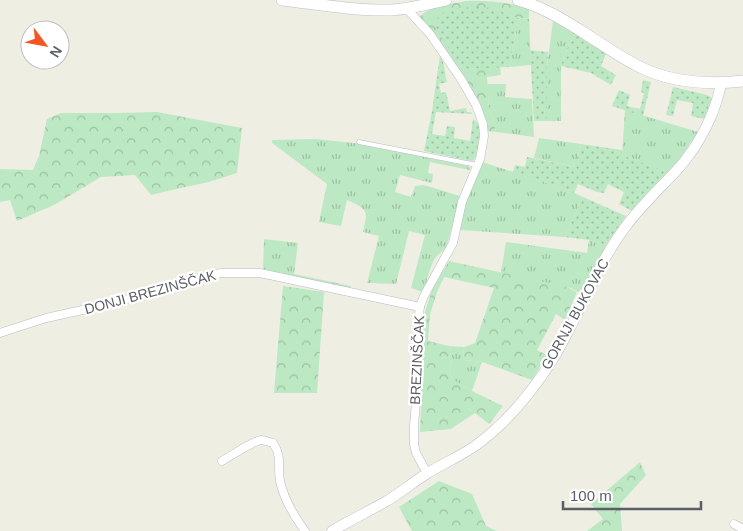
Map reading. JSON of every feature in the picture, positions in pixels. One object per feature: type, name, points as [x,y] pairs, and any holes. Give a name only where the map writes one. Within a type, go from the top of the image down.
[{"type":"main road","points":[[282,0],[364,10],[392,10],[446,0]]},
{"type":"main road","points":[[518,0],[559,17],[638,66],[650,71],[698,83],[720,84],[743,81]]},
{"type":"street","name":"BREZINŠČAK","points":[[406,8],[430,34],[476,104],[483,124],[484,136],[477,165],[462,202],[453,243],[425,294],[420,307],[414,444],[416,453],[427,474]]},
{"type":"street","name":"GORNJI BUKOVAC","points":[[332,531],[386,501],[452,460],[493,432],[515,409],[528,394],[561,344],[602,263],[621,233],[637,212],[678,169],[694,148],[718,100],[720,84]]},
{"type":"street","name":"DONJI BREZINŠČAK","points":[[0,333],[46,318],[114,303],[204,277],[221,274],[260,273],[420,307]]},
{"type":"street","points":[[222,461],[250,444],[261,440],[273,443],[278,450],[280,459],[280,480],[285,499],[305,531]]},
{"type":"street","points":[[734,524],[743,530]]},
{"type":"lane","points":[[358,142],[477,165]]},
{"type":"green space","points":[[465,1],[498,2],[529,9],[529,19],[513,17],[494,8],[459,8],[468,69],[500,67],[501,75],[487,77],[489,107],[496,132],[487,131],[458,70],[420,17],[434,8]]},
{"type":"green space","points":[[477,7],[494,8],[519,18],[509,67],[468,69],[456,60],[435,26],[437,19],[445,12]]},
{"type":"green space","points":[[519,18],[529,19],[531,65],[509,67]]},
{"type":"green space","points":[[553,21],[575,34],[561,66],[561,121],[547,121],[547,66]]},
{"type":"green space","points":[[575,34],[606,54],[601,66],[616,75],[611,85],[591,73],[561,66]]},
{"type":"green space","points":[[530,50],[548,52],[547,121],[534,121]]},
{"type":"green space","points":[[440,55],[447,82],[439,84],[441,93],[446,92],[450,111],[466,108],[467,112],[472,114],[436,112],[432,134],[445,136],[447,126],[455,127],[454,138],[470,141],[473,119],[477,122],[481,138],[476,156],[471,161],[424,151]]},
{"type":"green space","points":[[643,80],[651,82],[643,116],[612,106],[619,90],[630,95],[627,106],[640,109],[644,93],[641,92]]},
{"type":"green space","points":[[487,84],[506,84],[505,97],[532,99],[534,137],[496,132],[489,107]]},
{"type":"green space","points":[[673,87],[707,95],[712,98],[704,119],[691,116],[693,103],[677,100],[673,116],[666,115]]},
{"type":"green space","points":[[625,110],[698,132],[676,164],[668,172],[622,155]]},
{"type":"green space","points":[[157,112],[242,128],[237,173],[209,182],[151,195],[135,175],[101,177],[54,205],[17,221],[10,200],[0,202],[0,169],[33,170],[39,156],[47,119],[61,113]]},
{"type":"green space","points":[[539,138],[581,144],[576,167],[534,158]]},
{"type":"green space","points":[[315,139],[354,143],[470,167],[470,170],[430,162],[428,173],[433,174],[432,183],[400,175],[395,192],[411,197],[415,186],[424,185],[460,196],[447,245],[434,260],[423,292],[411,288],[425,235],[409,231],[396,284],[367,283],[379,236],[363,232],[366,217],[365,211],[347,200],[341,226],[319,222],[327,184],[272,143],[272,140]]},
{"type":"green space","points":[[581,144],[622,150],[622,155],[668,172],[632,211],[619,204],[624,192],[608,184],[604,193],[578,184],[574,193],[513,172],[515,165],[525,167],[527,157],[575,167]]},
{"type":"green space","points":[[482,162],[566,189],[583,197],[565,237],[460,230],[464,205]]},
{"type":"green space","points":[[583,197],[626,216],[606,245],[589,240],[565,237]]},
{"type":"green space","points":[[264,239],[298,243],[294,274],[351,286],[350,289],[263,269]]},
{"type":"green space","points":[[589,240],[606,245],[582,294],[571,288],[501,273],[506,242],[587,253]]},
{"type":"green space","points":[[449,261],[567,287],[577,292],[565,320],[556,314],[537,350],[547,355],[532,380],[482,362],[463,360],[464,347],[475,343],[494,288],[444,277],[430,314],[428,341],[449,346],[452,359],[449,371],[453,380],[503,406],[489,424],[475,413],[451,429],[420,432],[425,312],[432,290]]},
{"type":"green space","points":[[283,286],[324,292],[317,393],[274,393]]},
{"type":"green space","points":[[449,346],[464,347],[463,360],[482,362],[472,391],[453,380],[449,371],[452,359]]},
{"type":"green space","points":[[640,462],[646,475],[620,504],[622,531],[587,531],[603,519],[591,504]]},
{"type":"green space","points":[[439,481],[472,494],[486,526],[497,531],[412,531],[399,507]]}]
